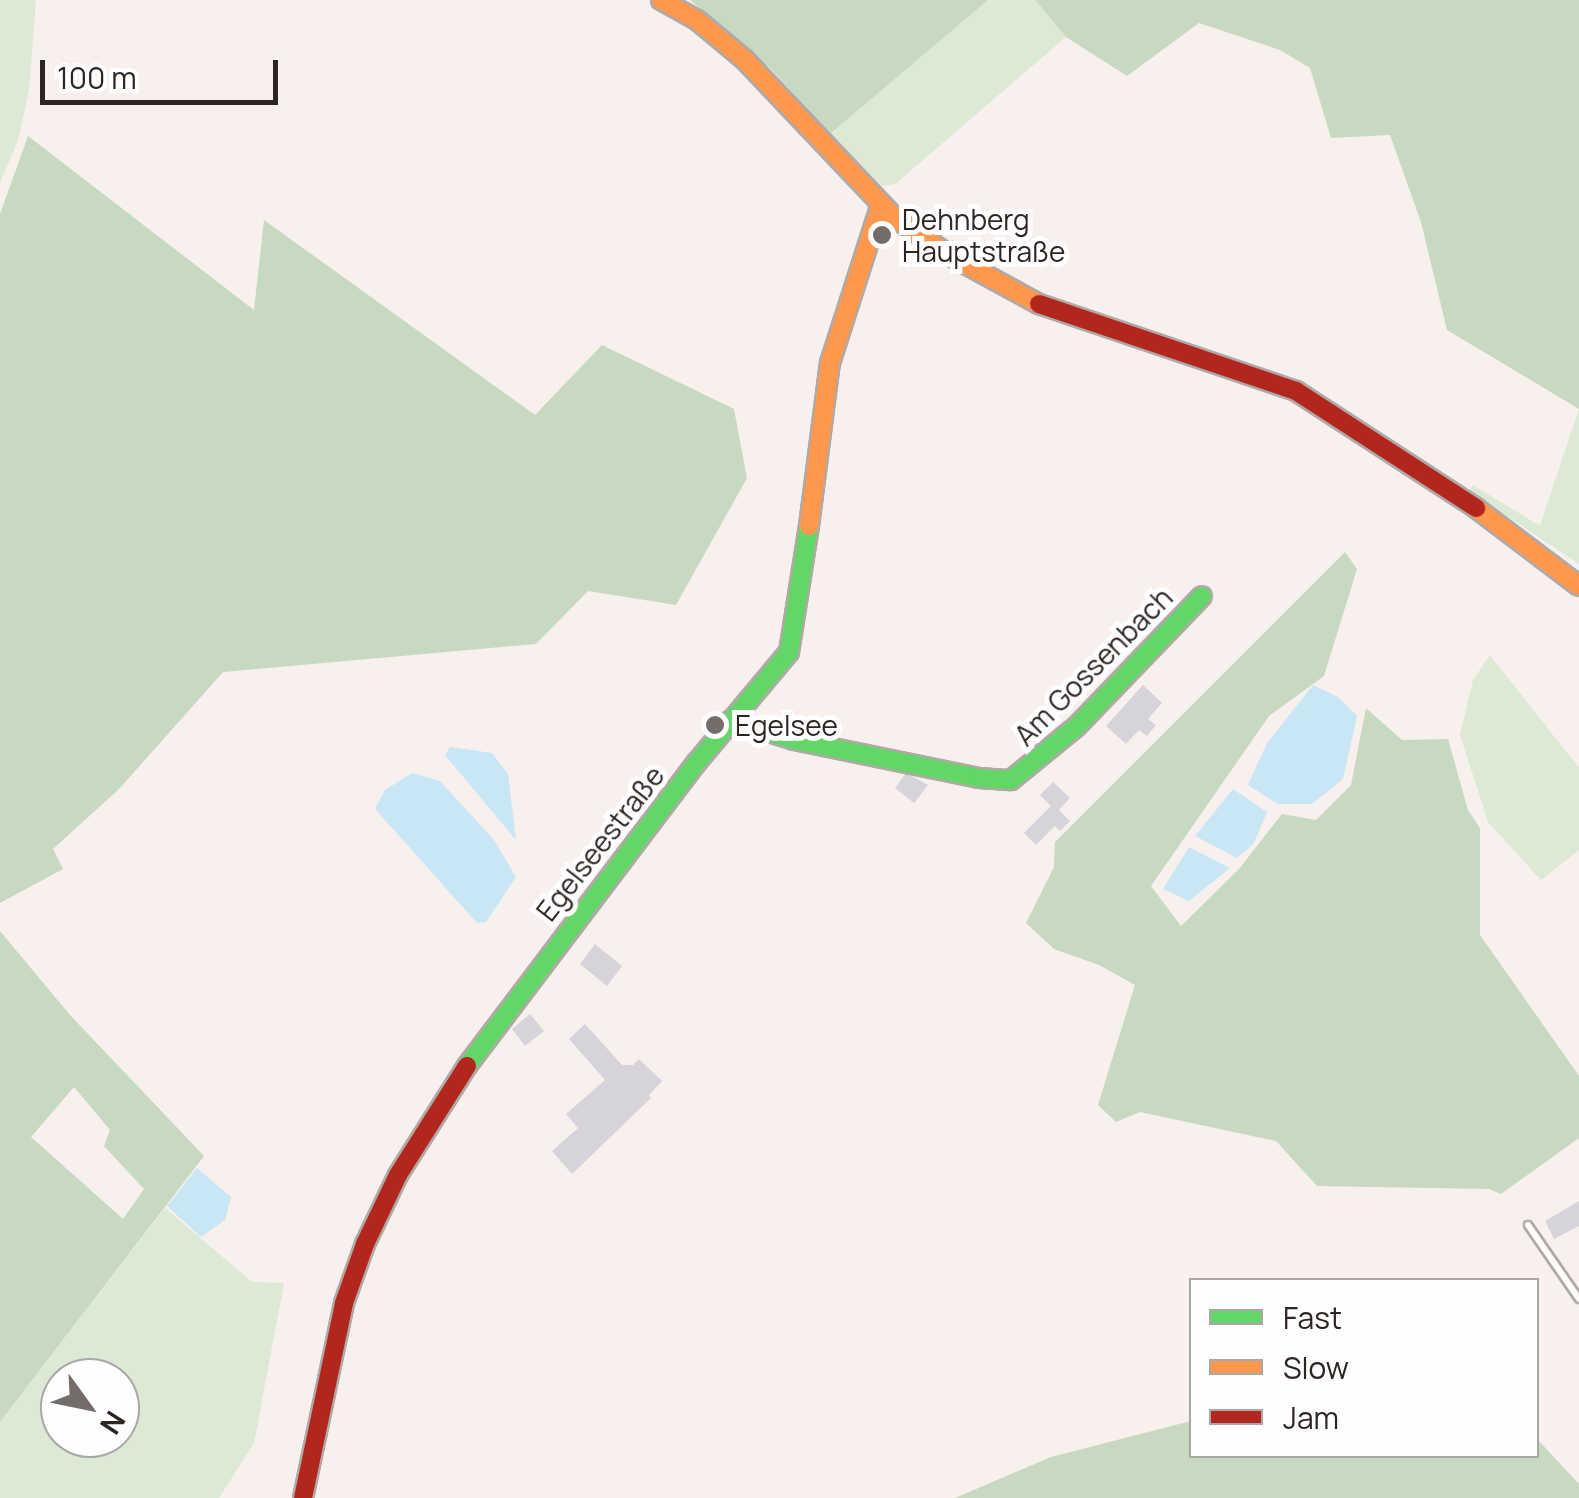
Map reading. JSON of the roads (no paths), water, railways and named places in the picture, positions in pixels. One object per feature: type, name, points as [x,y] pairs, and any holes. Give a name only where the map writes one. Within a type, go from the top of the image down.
[{"type":"street","points":[[661,0],[697,20],[745,60],[881,204],[978,274],[1053,312],[1296,391],[1447,486],[1579,586]]},
{"type":"street","name":"Egelseestraße","points":[[304,1498],[320,1399],[344,1303],[365,1244],[398,1175],[488,1033],[730,720],[788,652],[796,626],[830,363],[881,204]]},
{"type":"street","name":"Am Gossenbach","points":[[730,720],[794,740],[879,754],[978,778],[1011,780],[1076,726],[1202,596]]},
{"type":"lane","points":[[1528,1225],[1579,1299]]},
{"type":"water","points":[[1313,685],[1338,697],[1357,716],[1343,779],[1312,804],[1278,804],[1248,785],[1267,743]]},
{"type":"water","points":[[450,747],[492,753],[508,774],[516,840],[445,755]]},
{"type":"water","points":[[412,773],[440,781],[494,840],[516,877],[486,922],[477,923],[375,809],[385,790]]},
{"type":"water","points":[[1233,789],[1267,812],[1254,843],[1237,858],[1195,836]]},
{"type":"water","points":[[1189,847],[1230,868],[1189,901],[1163,889]]},
{"type":"water","points":[[197,1168],[231,1197],[225,1220],[201,1237],[167,1206]]},
{"type":"place","name":"Dehnberg Hauptstraße","points":[[882,235]]},
{"type":"place","name":"Egelsee","points":[[715,725]]}]
